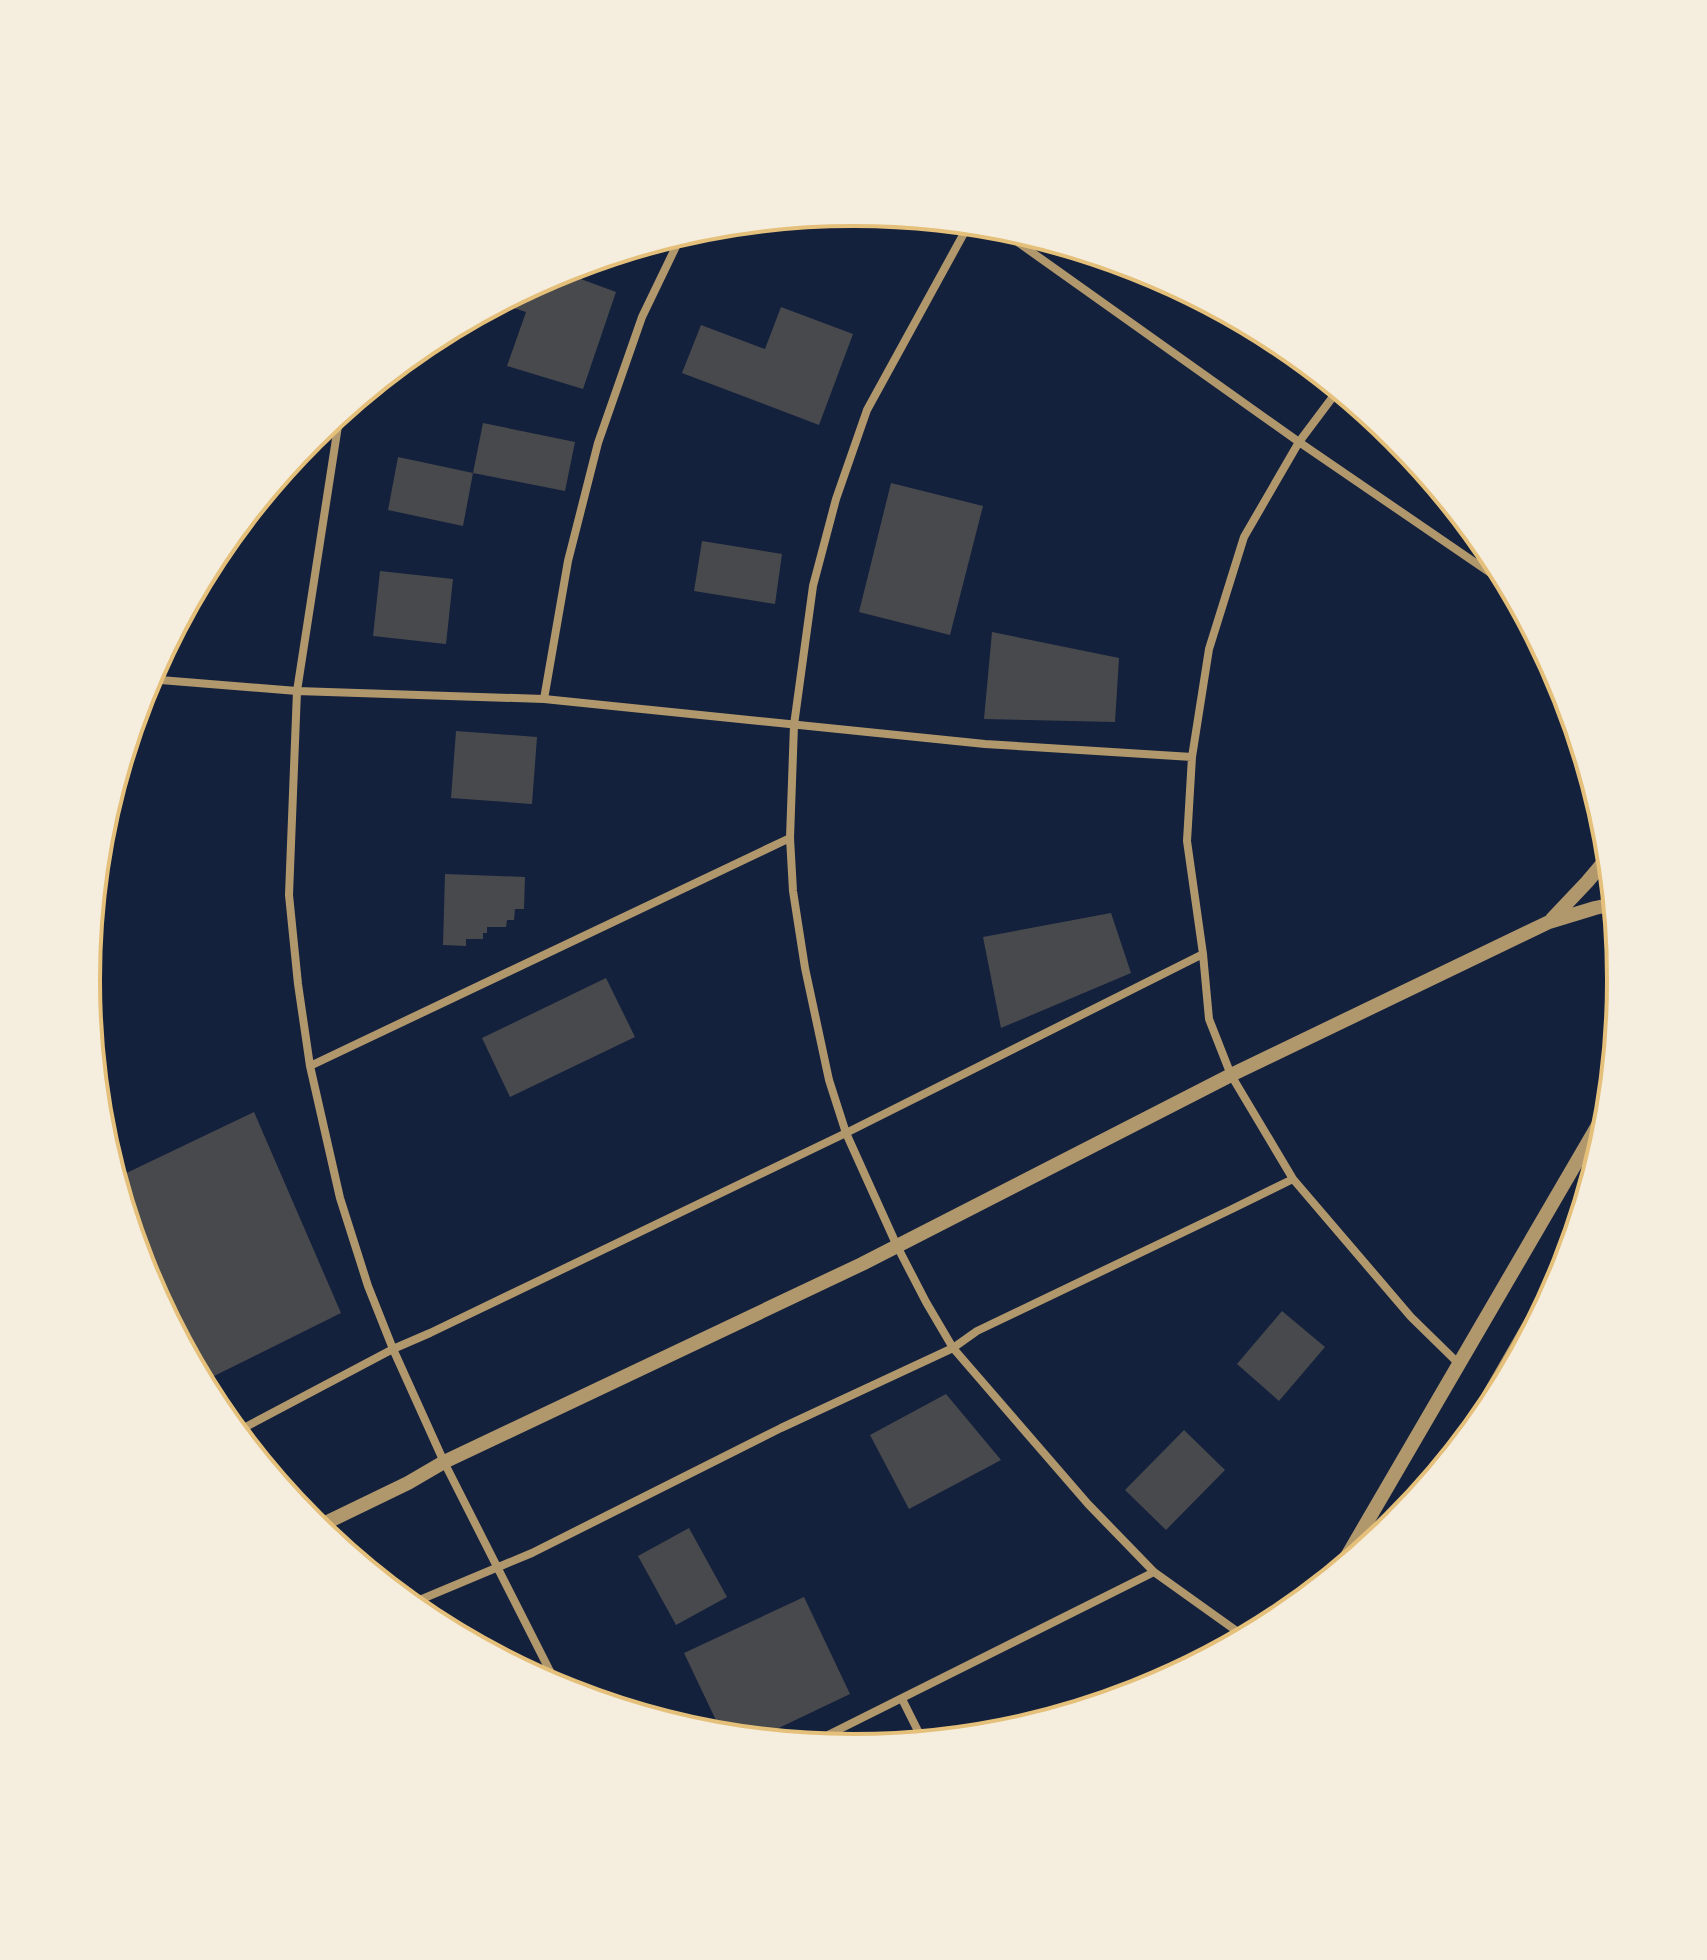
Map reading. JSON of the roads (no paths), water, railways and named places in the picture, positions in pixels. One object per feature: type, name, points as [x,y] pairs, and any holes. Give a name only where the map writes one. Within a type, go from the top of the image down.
[{"type":"street","points":[[963,235],[867,410],[836,499],[813,586],[794,725],[790,838],[793,891],[805,968],[829,1080],[846,1133],[897,1246],[953,1348],[1088,1504],[1154,1572],[1235,1630]]},
{"type":"street","points":[[1023,246],[1485,569]]},
{"type":"street","points":[[544,699],[568,561],[598,443],[642,317],[675,248]]},
{"type":"street","points":[[1332,398],[1299,442],[1244,537],[1209,649],[1192,757],[1187,841],[1209,1019],[1231,1075],[1293,1179],[1411,1317],[1459,1364]]},
{"type":"street","points":[[337,432],[297,691],[289,895],[310,1066],[340,1198],[368,1286],[444,1462],[549,1669]]},
{"type":"street","points":[[163,680],[297,691],[544,699],[985,744],[1192,757]]},
{"type":"street","points":[[310,1066],[790,838]]},
{"type":"street","points":[[1549,922],[1599,868]]},
{"type":"street","points":[[329,1521],[444,1462],[897,1246],[1231,1075],[1549,922],[1603,907]]},
{"type":"street","points":[[247,1426],[393,1349],[846,1133],[1203,954]]},
{"type":"street","points":[[1355,1542],[1590,1139]]},
{"type":"street","points":[[423,1598],[532,1553],[781,1428],[953,1348],[977,1331],[1293,1179]]},
{"type":"street","points":[[832,1733],[1154,1572]]},
{"type":"street","points":[[902,1699],[918,1730]]}]
